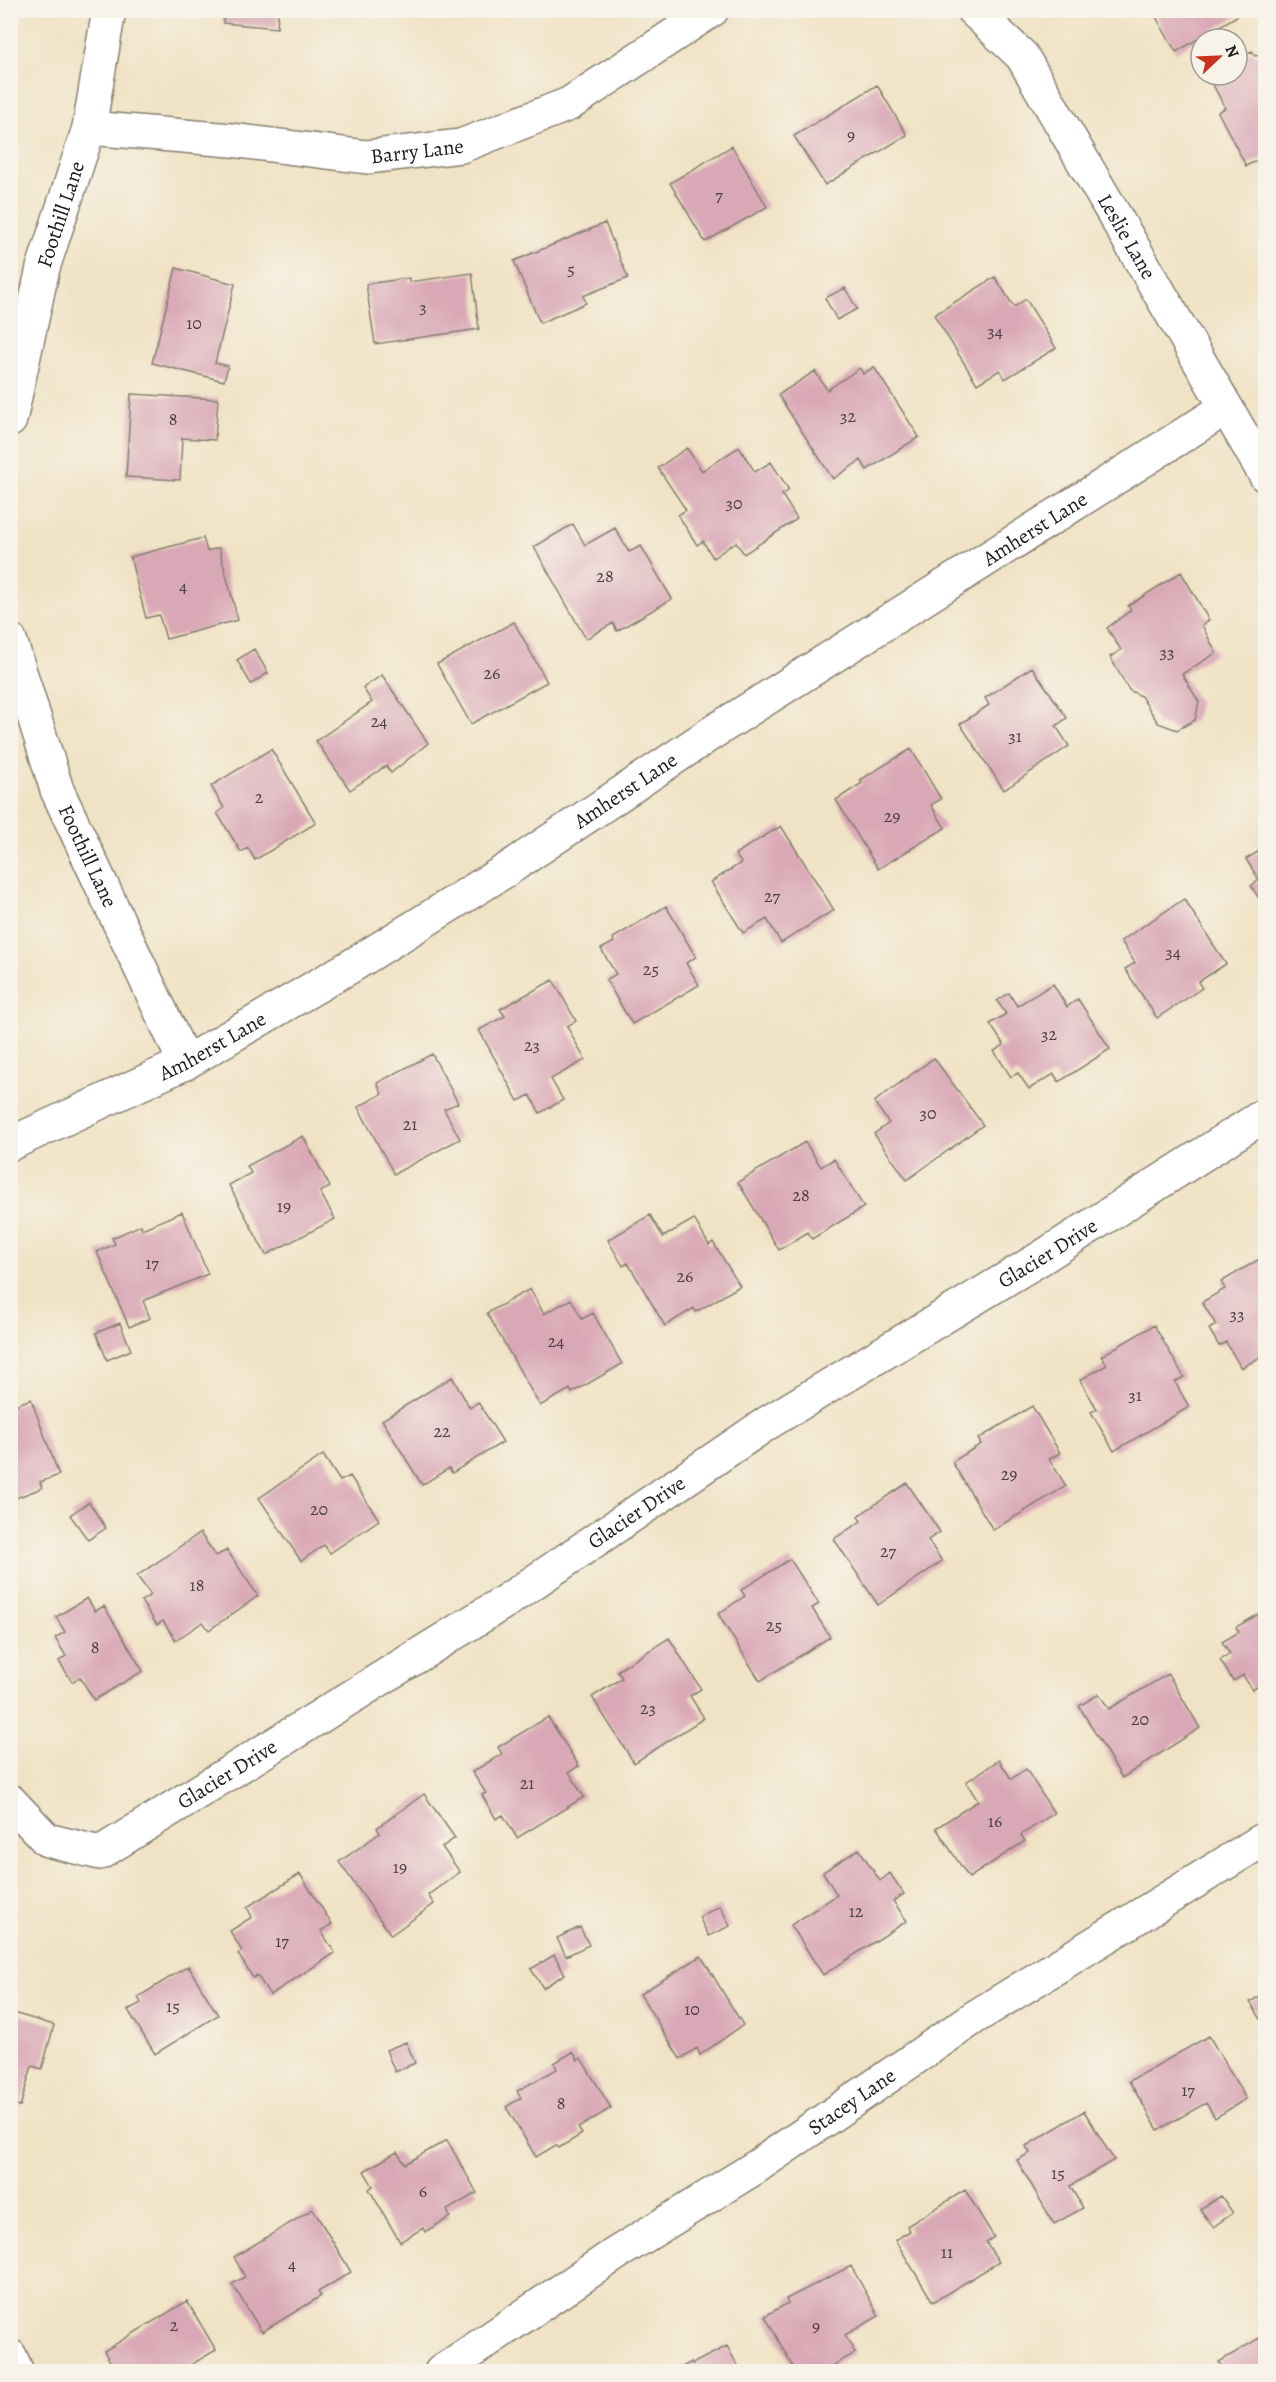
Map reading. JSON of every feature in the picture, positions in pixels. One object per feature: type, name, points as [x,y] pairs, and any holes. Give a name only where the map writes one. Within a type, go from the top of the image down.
[{"type":"street","name":"Foothill Lane","points":[[10,420],[43,268],[89,128],[109,10]]},
{"type":"street","name":"Barry Lane","points":[[89,128],[231,140],[367,157],[461,146],[569,104],[712,10]]},
{"type":"street","name":"Leslie Lane","points":[[973,10],[1022,57],[1266,476]]},
{"type":"street","name":"Amherst Lane","points":[[10,1144],[185,1063],[508,869],[710,734],[1226,408]]},
{"type":"street","name":"Foothill Lane","points":[[10,640],[57,790],[185,1063]]},
{"type":"street","name":"Glacier Drive","points":[[10,1801],[47,1840],[100,1853],[509,1599],[769,1422],[1041,1257],[1266,1114]]},
{"type":"street","name":"Stacey Lane","points":[[441,2372],[607,2259],[756,2168],[975,2017],[1266,1838]]},
{"type":"street","points":[[10,2356],[17,2372]]},
{"type":"building","points":[[224,10],[278,10],[277,28],[223,23]]},
{"type":"building","points":[[1152,10],[1247,10],[1218,27],[1189,27],[1189,44],[1176,52]]},
{"type":"building","points":[[1252,51],[1255,56],[1266,51],[1266,156],[1246,166],[1218,112],[1225,108],[1214,87],[1249,87],[1249,53]]},
{"type":"building","points":[[877,85],[907,135],[825,185],[794,136]]},
{"type":"building","points":[[732,146],[767,207],[705,242],[670,183]]},
{"type":"building","points":[[605,223],[628,278],[583,296],[586,303],[540,323],[514,261]]},
{"type":"building","points":[[176,268],[235,284],[215,363],[228,366],[224,381],[152,363]]},
{"type":"building","points":[[472,273],[479,329],[375,344],[366,284],[409,278],[409,282]]},
{"type":"building","points":[[995,277],[1014,307],[1026,299],[1056,348],[1005,379],[1000,370],[977,384],[934,315]]},
{"type":"building","points":[[845,288],[857,309],[837,320],[825,298]]},
{"type":"building","points":[[874,367],[919,437],[867,470],[861,460],[833,479],[778,395],[815,371],[827,390],[860,368],[863,374]]},
{"type":"building","points":[[131,394],[218,399],[215,440],[182,438],[180,480],[126,477]]},
{"type":"building","points":[[739,447],[755,472],[771,462],[789,490],[782,495],[797,519],[744,554],[736,542],[713,558],[703,541],[697,545],[678,515],[686,510],[658,468],[687,448],[702,471]]},
{"type":"building","points":[[573,524],[585,545],[615,528],[629,552],[641,546],[672,599],[617,631],[613,623],[586,639],[534,547]]},
{"type":"building","points":[[203,538],[207,551],[219,548],[238,620],[166,639],[159,615],[146,618],[130,557]]},
{"type":"building","points":[[1181,572],[1209,620],[1202,625],[1216,653],[1182,674],[1199,702],[1195,720],[1177,730],[1158,723],[1141,696],[1129,690],[1110,657],[1121,650],[1107,628],[1131,610],[1128,606]]},
{"type":"building","points":[[514,622],[547,682],[471,724],[437,664]]},
{"type":"building","points":[[254,649],[268,673],[251,684],[237,660]]},
{"type":"building","points":[[1032,667],[1067,718],[1056,726],[1069,746],[1004,790],[960,724],[989,705],[985,698]]},
{"type":"building","points":[[382,675],[428,743],[391,773],[386,766],[350,790],[316,741],[372,702],[363,688]]},
{"type":"building","points":[[271,749],[316,823],[255,860],[248,848],[241,852],[217,813],[224,808],[211,786]]},
{"type":"building","points":[[911,749],[941,799],[931,805],[945,828],[878,869],[836,800],[862,783],[860,780]]},
{"type":"building","points":[[781,826],[834,910],[781,943],[767,919],[743,933],[711,882],[741,863],[735,854]]},
{"type":"building","points":[[1266,847],[1266,909],[1251,886],[1259,880],[1246,859]]},
{"type":"building","points":[[1184,899],[1226,964],[1198,982],[1202,988],[1157,1018],[1125,969],[1135,963],[1121,941]]},
{"type":"building","points":[[666,906],[696,957],[686,963],[699,985],[632,1024],[606,980],[616,974],[601,949],[614,942],[613,938]]},
{"type":"building","points":[[553,980],[576,1021],[567,1026],[585,1060],[551,1079],[563,1100],[540,1113],[530,1095],[518,1101],[479,1030],[505,1016],[500,1009]]},
{"type":"building","points":[[1053,984],[1067,1007],[1078,999],[1110,1049],[1059,1082],[1054,1074],[1029,1089],[1018,1073],[1011,1077],[994,1051],[1004,1045],[990,1024],[1006,1014],[997,1001],[1009,993],[1017,1006]]},
{"type":"building","points":[[10,986],[17,1003],[10,1005]]},
{"type":"building","points":[[432,1054],[458,1103],[444,1109],[460,1139],[394,1174],[358,1107],[382,1094],[377,1083]]},
{"type":"building","points":[[934,1058],[983,1125],[907,1180],[874,1134],[889,1123],[874,1102]]},
{"type":"building","points":[[303,1136],[330,1187],[320,1192],[335,1219],[266,1255],[229,1185],[251,1173],[247,1166]]},
{"type":"building","points":[[805,1142],[821,1167],[834,1159],[864,1207],[812,1239],[808,1232],[779,1250],[738,1182]]},
{"type":"building","points":[[182,1212],[208,1274],[143,1301],[150,1318],[129,1327],[97,1252],[115,1244],[112,1238],[141,1225],[142,1229]]},
{"type":"building","points":[[650,1215],[663,1237],[694,1219],[709,1245],[713,1242],[740,1286],[696,1312],[694,1308],[665,1326],[628,1263],[623,1266],[608,1240]]},
{"type":"building","points":[[1266,1255],[1266,1354],[1241,1368],[1226,1342],[1219,1346],[1209,1329],[1216,1325],[1202,1302],[1225,1289],[1221,1282]]},
{"type":"building","points":[[530,1289],[544,1314],[571,1299],[582,1319],[593,1313],[622,1364],[572,1393],[570,1389],[540,1406],[487,1313]]},
{"type":"building","points":[[120,1323],[131,1350],[107,1360],[96,1333]]},
{"type":"building","points":[[1154,1325],[1184,1377],[1175,1382],[1189,1407],[1114,1451],[1091,1412],[1097,1409],[1080,1380],[1107,1365],[1101,1356]]},
{"type":"building","points":[[452,1377],[470,1408],[478,1402],[503,1442],[452,1473],[449,1468],[422,1485],[382,1420]]},
{"type":"building","points":[[31,1399],[59,1475],[40,1482],[42,1488],[11,1500],[10,1407]]},
{"type":"building","points":[[1032,1406],[1060,1453],[1049,1459],[1066,1486],[993,1530],[952,1462],[981,1444],[978,1439]]},
{"type":"building","points":[[323,1455],[340,1481],[350,1476],[379,1520],[330,1553],[324,1545],[301,1561],[259,1498]]},
{"type":"building","points":[[907,1483],[940,1532],[928,1540],[942,1561],[878,1605],[834,1539],[861,1521],[858,1516]]},
{"type":"building","points":[[89,1502],[106,1528],[88,1540],[70,1515]]},
{"type":"building","points":[[200,1533],[216,1556],[227,1550],[258,1596],[209,1630],[203,1622],[176,1640],[163,1621],[157,1625],[141,1601],[151,1595],[137,1576]]},
{"type":"building","points":[[790,1559],[819,1604],[812,1608],[830,1637],[760,1681],[718,1614],[745,1596],[741,1590]]},
{"type":"building","points":[[87,1598],[95,1611],[104,1606],[143,1671],[94,1700],[80,1677],[72,1682],[59,1661],[66,1656],[55,1638],[65,1632],[56,1617]]},
{"type":"building","points":[[1266,1610],[1266,1682],[1252,1690],[1243,1675],[1233,1681],[1220,1660],[1230,1654],[1222,1642],[1239,1632],[1236,1627]]},
{"type":"building","points":[[669,1638],[701,1689],[690,1696],[704,1718],[634,1763],[592,1697],[622,1678],[617,1671]]},
{"type":"building","points":[[1168,1674],[1200,1728],[1122,1778],[1079,1706],[1099,1694],[1109,1709]]},
{"type":"building","points":[[548,1717],[579,1766],[569,1772],[584,1797],[517,1838],[503,1815],[496,1819],[482,1795],[486,1793],[472,1772],[502,1754],[498,1747]]},
{"type":"building","points":[[999,1760],[1011,1779],[1026,1769],[1054,1813],[1021,1835],[1025,1841],[969,1878],[936,1828],[978,1801],[966,1782]]},
{"type":"building","points":[[424,1794],[455,1838],[442,1847],[460,1872],[428,1895],[434,1904],[391,1935],[339,1862],[380,1833],[377,1828]]},
{"type":"building","points":[[859,1849],[880,1881],[890,1873],[904,1894],[893,1901],[907,1921],[823,1975],[791,1925],[837,1895],[823,1872]]},
{"type":"building","points":[[300,1874],[332,1924],[321,1931],[335,1953],[270,1995],[257,1975],[253,1978],[238,1954],[242,1951],[230,1931],[252,1917],[247,1907]]},
{"type":"building","points":[[720,1906],[730,1926],[709,1936],[699,1917]]},
{"type":"building","points":[[580,1927],[589,1945],[566,1956],[557,1938]]},
{"type":"building","points":[[554,1955],[565,1974],[543,1988],[531,1969]]},
{"type":"building","points":[[701,1956],[743,2025],[700,2055],[697,2048],[680,2059],[640,1994]]},
{"type":"building","points":[[188,1966],[218,2015],[155,2054],[128,2010],[141,2003],[138,1997]]},
{"type":"building","points":[[1266,1992],[1266,2027],[1250,2002]]},
{"type":"building","points":[[10,2012],[54,2025],[42,2069],[32,2066],[20,2107],[10,2104]]},
{"type":"building","points":[[1209,2036],[1246,2099],[1215,2118],[1206,2103],[1158,2130],[1129,2081]]},
{"type":"building","points":[[406,2042],[415,2063],[395,2072],[386,2050]]},
{"type":"building","points":[[573,2052],[578,2060],[581,2058],[611,2108],[578,2128],[582,2134],[559,2148],[556,2145],[536,2157],[506,2107],[521,2098],[517,2091],[557,2069],[554,2063]]},
{"type":"building","points":[[1084,2111],[1114,2160],[1070,2186],[1083,2208],[1054,2224],[1017,2160],[1030,2153],[1026,2146]]},
{"type":"building","points":[[447,2140],[477,2193],[447,2210],[450,2217],[425,2232],[423,2228],[400,2242],[369,2189],[373,2186],[364,2171],[397,2152],[405,2164]]},
{"type":"building","points":[[965,2190],[994,2237],[986,2242],[999,2262],[933,2302],[895,2240],[910,2231],[907,2226]]},
{"type":"building","points":[[1221,2196],[1233,2213],[1213,2227],[1200,2209]]},
{"type":"building","points":[[313,2209],[351,2272],[318,2292],[321,2296],[262,2332],[232,2284],[245,2277],[234,2257]]},
{"type":"building","points":[[851,2266],[879,2316],[845,2335],[855,2353],[827,2369],[829,2372],[796,2372],[765,2316],[788,2303],[786,2299]]},
{"type":"building","points":[[187,2301],[216,2350],[179,2372],[116,2372],[104,2351]]},
{"type":"building","points":[[1266,2334],[1266,2372],[1224,2372],[1219,2362]]},
{"type":"building","points":[[727,2346],[741,2372],[674,2372],[691,2362],[692,2364]]}]
